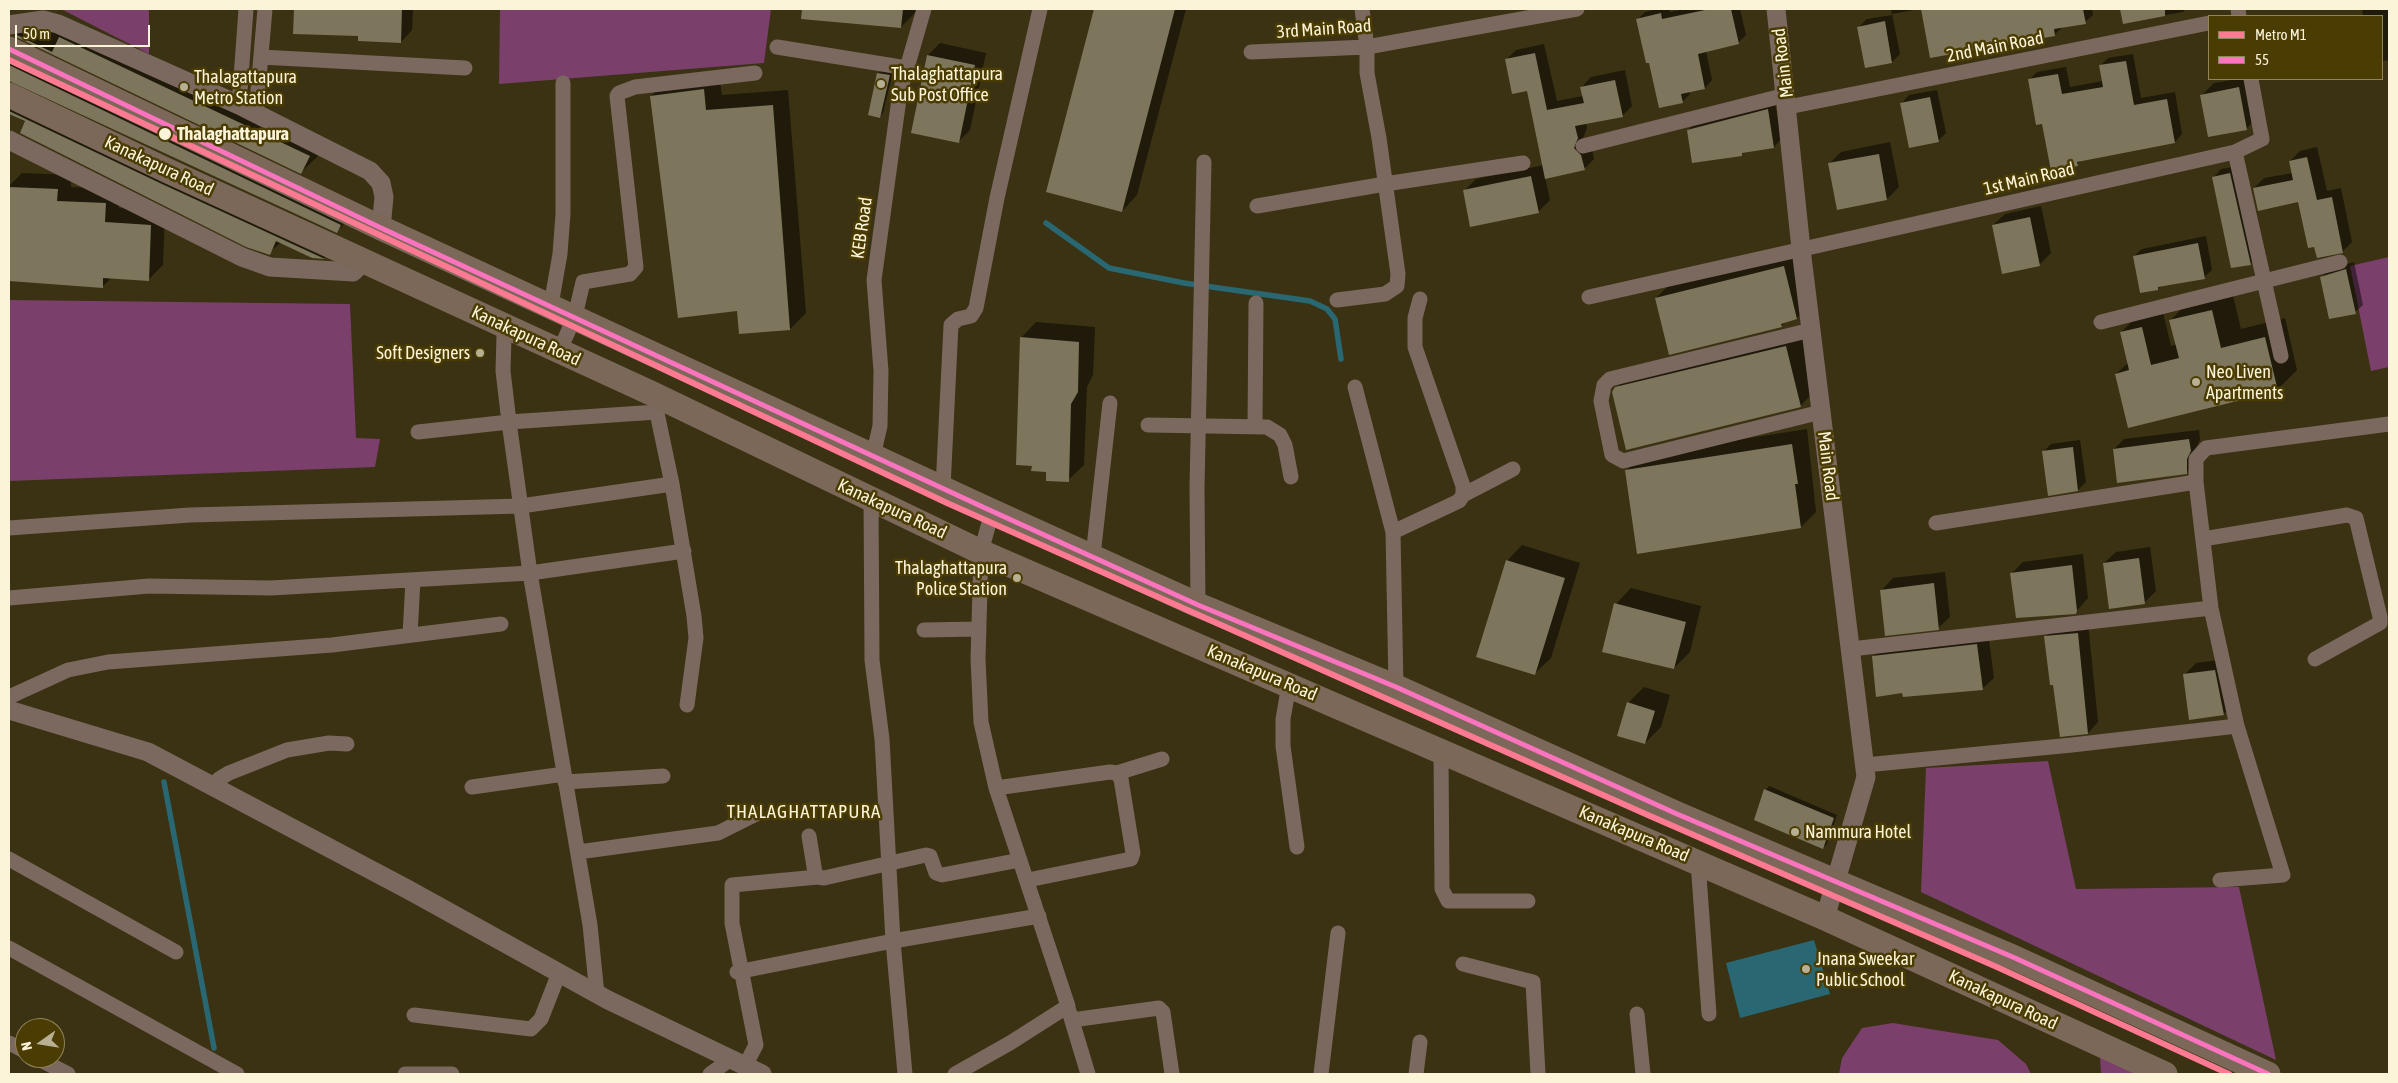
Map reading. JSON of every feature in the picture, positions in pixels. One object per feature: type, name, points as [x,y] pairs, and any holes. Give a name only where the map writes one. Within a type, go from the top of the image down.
[{"type":"highway","name":"Kanakapura Road","points":[[9,48],[381,228],[575,316],[992,512],[1198,605],[1396,687],[1552,758],[2015,958],[2268,1074]]},
{"type":"highway","name":"Kanakapura Road","points":[[9,95],[168,171],[365,260],[559,352],[655,403],[871,498],[980,552],[1698,862],[1825,918],[2165,1074]]},
{"type":"street","points":[[238,105],[246,9]]},
{"type":"street","points":[[256,114],[265,9]]},
{"type":"street","name":"KEB Road","points":[[873,456],[880,426],[881,371],[874,280],[900,92],[924,9]]},
{"type":"street","points":[[942,488],[951,325],[958,319],[972,316],[976,308],[997,198],[1040,9]]},
{"type":"street","points":[[1337,300],[1385,294],[1397,286],[1398,274],[1367,73],[1368,47],[1362,9]]},
{"type":"street","name":"3rd Main Road","points":[[1251,52],[1368,47],[1577,9]]},
{"type":"street","name":"Main Road","points":[[1776,9],[1801,249],[1866,777],[1825,918]]},
{"type":"street","points":[[9,25],[43,20],[58,24],[238,105],[370,171],[381,183],[384,197],[381,228]]},
{"type":"street","name":"2nd Main Road","points":[[1584,146],[1787,101],[2208,23]]},
{"type":"street","points":[[777,47],[907,68]]},
{"type":"street","points":[[261,57],[465,68]]},
{"type":"street","points":[[559,352],[575,316],[583,282],[630,274],[636,267],[617,96],[619,93],[635,87],[755,73]]},
{"type":"street","name":"1st Main Road","points":[[1589,297],[2235,152],[2262,139],[2251,80]]},
{"type":"street","points":[[551,305],[562,233],[563,83]]},
{"type":"street","points":[[9,140],[249,260],[270,267],[353,272],[365,260]]},
{"type":"street","points":[[2235,152],[2281,356]]},
{"type":"street","points":[[1198,605],[1198,427],[1204,162]]},
{"type":"street","points":[[1257,206],[1523,163]]},
{"type":"street","points":[[2102,322],[2340,262]]},
{"type":"street","points":[[1420,299],[1415,318],[1415,347],[1463,486],[1463,495]]},
{"type":"street","points":[[1255,427],[1256,303]]},
{"type":"street","points":[[508,328],[504,336],[503,371],[509,422],[530,573],[590,925],[596,994]]},
{"type":"street","points":[[1811,330],[1610,379],[1604,384],[1601,401],[1612,455],[1623,461],[1821,412]]},
{"type":"street","points":[[1355,387],[1393,532],[1396,687]]},
{"type":"street","points":[[1093,556],[1110,402]]},
{"type":"street","points":[[418,432],[655,403],[684,551],[696,638],[687,706]]},
{"type":"street","points":[[2220,880],[2283,875],[2237,726],[2212,608],[2196,482],[2196,459],[2206,448],[2389,424]]},
{"type":"street","points":[[1148,425],[1267,427],[1280,435],[1285,445],[1291,477]]},
{"type":"street","points":[[1393,532],[1458,501],[1463,495],[1513,469]]},
{"type":"street","points":[[1936,524],[2196,482]]},
{"type":"street","points":[[9,528],[190,515],[521,506],[672,484]]},
{"type":"street","points":[[871,498],[872,660],[882,739],[893,940],[905,1074]]},
{"type":"street","points":[[992,512],[980,552],[981,722],[996,788],[1028,880],[1088,1074]]},
{"type":"street","points":[[2203,539],[2347,515],[2356,518],[2380,623],[2316,659]]},
{"type":"street","points":[[9,598],[149,586],[271,588],[530,573],[684,551]]},
{"type":"street","points":[[410,635],[414,580]]},
{"type":"street","points":[[1851,649],[2212,608]]},
{"type":"street","points":[[9,698],[68,670],[108,662],[332,645],[501,624]]},
{"type":"street","points":[[924,630],[979,630]]},
{"type":"street","points":[[1289,685],[1283,719],[1283,746],[1298,847]]},
{"type":"street","points":[[9,710],[148,752],[407,888],[596,994],[762,1074]]},
{"type":"street","points":[[1864,765],[2072,745],[2237,726]]},
{"type":"street","points":[[213,786],[219,779],[229,773],[288,750],[306,746],[347,744]]},
{"type":"street","points":[[1441,751],[1442,889],[1448,901],[1528,901]]},
{"type":"street","points":[[996,788],[1110,772],[1117,773],[1162,759]]},
{"type":"street","points":[[1028,880],[1131,859],[1133,853],[1121,778],[1117,773]]},
{"type":"street","points":[[472,787],[565,778],[663,776]]},
{"type":"street","points":[[578,852],[718,833],[756,814]]},
{"type":"street","points":[[809,836],[815,873],[818,877]]},
{"type":"street","points":[[710,1074],[738,1062],[756,1045],[732,924],[732,885],[824,878],[926,855],[930,856],[936,873],[942,875],[1020,860]]},
{"type":"street","points":[[9,859],[176,952]]},
{"type":"street","points":[[1698,862],[1709,1014]]},
{"type":"street","points":[[740,971],[893,940],[1039,916]]},
{"type":"street","points":[[1321,1074],[1338,933]]},
{"type":"street","points":[[9,948],[237,1074]]},
{"type":"street","points":[[1464,964],[1533,982],[1538,1074]]},
{"type":"street","points":[[414,1015],[531,1029],[541,1019],[559,973]]},
{"type":"street","points":[[955,1074],[1010,1043],[1070,1013],[1159,1008],[1163,1012],[1172,1074]]},
{"type":"street","points":[[1637,1014],[1643,1074]]},
{"type":"street","points":[[1416,1074],[1420,1042]]},
{"type":"street","points":[[56,1068],[68,1074]]},
{"type":"street","points":[[405,1074],[452,1074]]},
{"type":"shaded area","points":[[61,9],[149,9],[149,54]]},
{"type":"shaded area","points":[[500,9],[771,9],[764,63],[499,84]]},
{"type":"shaded area","points":[[2389,257],[2389,367],[2371,371],[2350,266]]},
{"type":"shaded area","points":[[9,300],[350,304],[356,438],[380,439],[375,467],[9,481]]},
{"type":"shaded area","points":[[2048,761],[2076,889],[2239,887],[2276,1060],[1921,892],[1926,768]]},
{"type":"shaded area","points":[[1893,1023],[1998,1040],[2026,1064],[2031,1074],[1839,1074],[1842,1058],[1862,1028]]},
{"type":"shaded area","points":[[2100,1057],[2138,1074],[2101,1074]]},
{"type":"water","points":[[1814,940],[1830,994],[1740,1018],[1726,963]]},
{"type":"building","points":[[294,9],[402,9],[401,43],[358,41],[358,36],[293,34]]},
{"type":"building","points":[[802,9],[903,9],[901,28],[801,19]]},
{"type":"building","points":[[1094,9],[1175,9],[1122,212],[1046,192]]},
{"type":"building","points":[[1710,9],[1731,9],[1739,44],[1698,54],[1705,89],[1681,94],[1683,103],[1659,108],[1649,63],[1646,63],[1636,19],[1661,13],[1662,19]]},
{"type":"building","points":[[1921,9],[2083,9],[2086,24],[2054,29],[2055,36],[1930,58]]},
{"type":"building","points":[[2120,9],[2165,9],[2165,16],[2123,24]]},
{"type":"building","points":[[1885,21],[1892,63],[1865,68],[1857,27]]},
{"type":"building","points":[[17,35],[52,52],[59,37],[310,156],[301,174],[14,36]]},
{"type":"building","points":[[1535,53],[1547,110],[1584,103],[1580,87],[1615,80],[1623,117],[1575,126],[1578,138],[1574,148],[1581,155],[1585,170],[1545,179],[1527,91],[1512,94],[1505,59]]},
{"type":"building","points":[[927,55],[975,65],[959,143],[911,133]]},
{"type":"building","points":[[2126,61],[2134,105],[2167,99],[2175,143],[2077,162],[2078,166],[2051,171],[2042,124],[2036,125],[2028,79],[2058,74],[2062,94],[2103,87],[2099,65]]},
{"type":"building","points":[[9,65],[341,225],[337,233],[9,81]]},
{"type":"building","points":[[877,73],[890,75],[880,118],[868,115]]},
{"type":"building","points":[[2239,87],[2247,130],[2208,137],[2200,95]]},
{"type":"building","points":[[704,89],[706,110],[773,105],[790,330],[739,334],[737,311],[678,318],[650,96]]},
{"type":"building","points":[[1930,97],[1939,142],[1909,148],[1900,103]]},
{"type":"building","points":[[1768,109],[1774,148],[1742,153],[1742,156],[1692,163],[1687,130]]},
{"type":"building","points":[[9,111],[325,259],[312,258],[276,241],[270,255],[246,247],[20,133],[25,121],[9,114]]},
{"type":"building","points":[[1879,154],[1887,200],[1837,210],[1828,163]]},
{"type":"building","points":[[2307,157],[2317,200],[2332,197],[2343,253],[2317,258],[2314,247],[2308,248],[2298,202],[2258,211],[2253,188],[2293,180],[2289,161]]},
{"type":"building","points":[[2230,173],[2251,265],[2231,268],[2212,177]]},
{"type":"building","points":[[1531,176],[1539,213],[1470,227],[1463,190]]},
{"type":"building","points":[[9,187],[58,189],[57,201],[106,203],[105,222],[151,225],[149,281],[103,278],[103,288],[9,281]]},
{"type":"building","points":[[2030,217],[2040,266],[2002,274],[1992,225]]},
{"type":"building","points":[[2198,243],[2205,279],[2158,287],[2158,290],[2140,293],[2133,256]]},
{"type":"building","points":[[1784,266],[1797,319],[1781,324],[1782,327],[1669,355],[1655,298]]},
{"type":"building","points":[[2346,269],[2356,314],[2329,319],[2320,277]]},
{"type":"building","name":"Neo Liven Apartments","points":[[2212,310],[2221,348],[2265,337],[2278,391],[2128,428],[2115,374],[2129,370],[2120,332],[2142,327],[2151,365],[2179,358],[2169,320]]},
{"type":"building","points":[[1020,337],[1079,342],[1078,392],[1071,404],[1069,482],[1046,481],[1046,472],[1031,471],[1032,466],[1016,465]]},
{"type":"building","points":[[1786,346],[1801,407],[1626,450],[1612,392],[1615,387]]},
{"type":"building","points":[[2189,439],[2191,451],[2187,459],[2187,474],[2117,483],[2113,449]]},
{"type":"building","points":[[1792,444],[1798,484],[1795,484],[1801,528],[1637,554],[1625,470]]},
{"type":"building","points":[[2073,447],[2078,491],[2048,496],[2042,451]]},
{"type":"building","points":[[2139,558],[2145,604],[2109,609],[2103,563]]},
{"type":"building","points":[[1506,560],[1565,578],[1535,675],[1476,657]]},
{"type":"building","points":[[2072,565],[2076,614],[2016,618],[2010,573]]},
{"type":"building","points":[[1934,583],[1939,630],[1885,636],[1880,590]]},
{"type":"building","points":[[1614,603],[1686,622],[1674,669],[1602,652]]},
{"type":"building","points":[[2078,633],[2088,734],[2060,737],[2053,685],[2050,685],[2044,636]]},
{"type":"building","points":[[1977,644],[1983,690],[1903,697],[1902,693],[1876,697],[1872,656]]},
{"type":"building","points":[[2215,670],[2224,715],[2189,720],[2183,674]]},
{"type":"building","points":[[1627,702],[1655,711],[1645,744],[1617,736]]},
{"type":"building","points":[[1764,789],[1834,818],[1823,849],[1754,820]]},
{"type":"waterway","points":[[1046,223],[1109,268],[1184,283],[1310,301],[1327,309],[1335,319],[1341,359]]},
{"type":"waterway","points":[[164,782],[214,1048]]},
{"type":"metro line","name":"M1","points":[[9,60],[947,503],[1650,816],[1997,967],[2229,1074]]},
{"type":"transit line","name":"55","points":[[9,49],[381,228],[1198,605],[1396,687],[1677,814],[2015,958],[2268,1074]]},
{"type":"place","name":"Thalaghattapura Sub Post Office","points":[[881,84]]},
{"type":"place","name":"Thalagattapura Metro Station","points":[[184,87]]},
{"type":"place","name":"Thalaghattapura","points":[[165,134]]},
{"type":"place","name":"Soft Designers","points":[[480,353]]},
{"type":"place","name":"Neo Liven Apartments","points":[[2196,382]]},
{"type":"place","name":"Thalaghattapura Police Station","points":[[1017,578]]},
{"type":"place","name":"Nammura Hotel","points":[[1795,832]]},
{"type":"place","name":"Jnana Sweekar Public School","points":[[1806,969]]},
{"type":"district","name":"THALAGHATTAPURA","points":[[804,812]]}]
